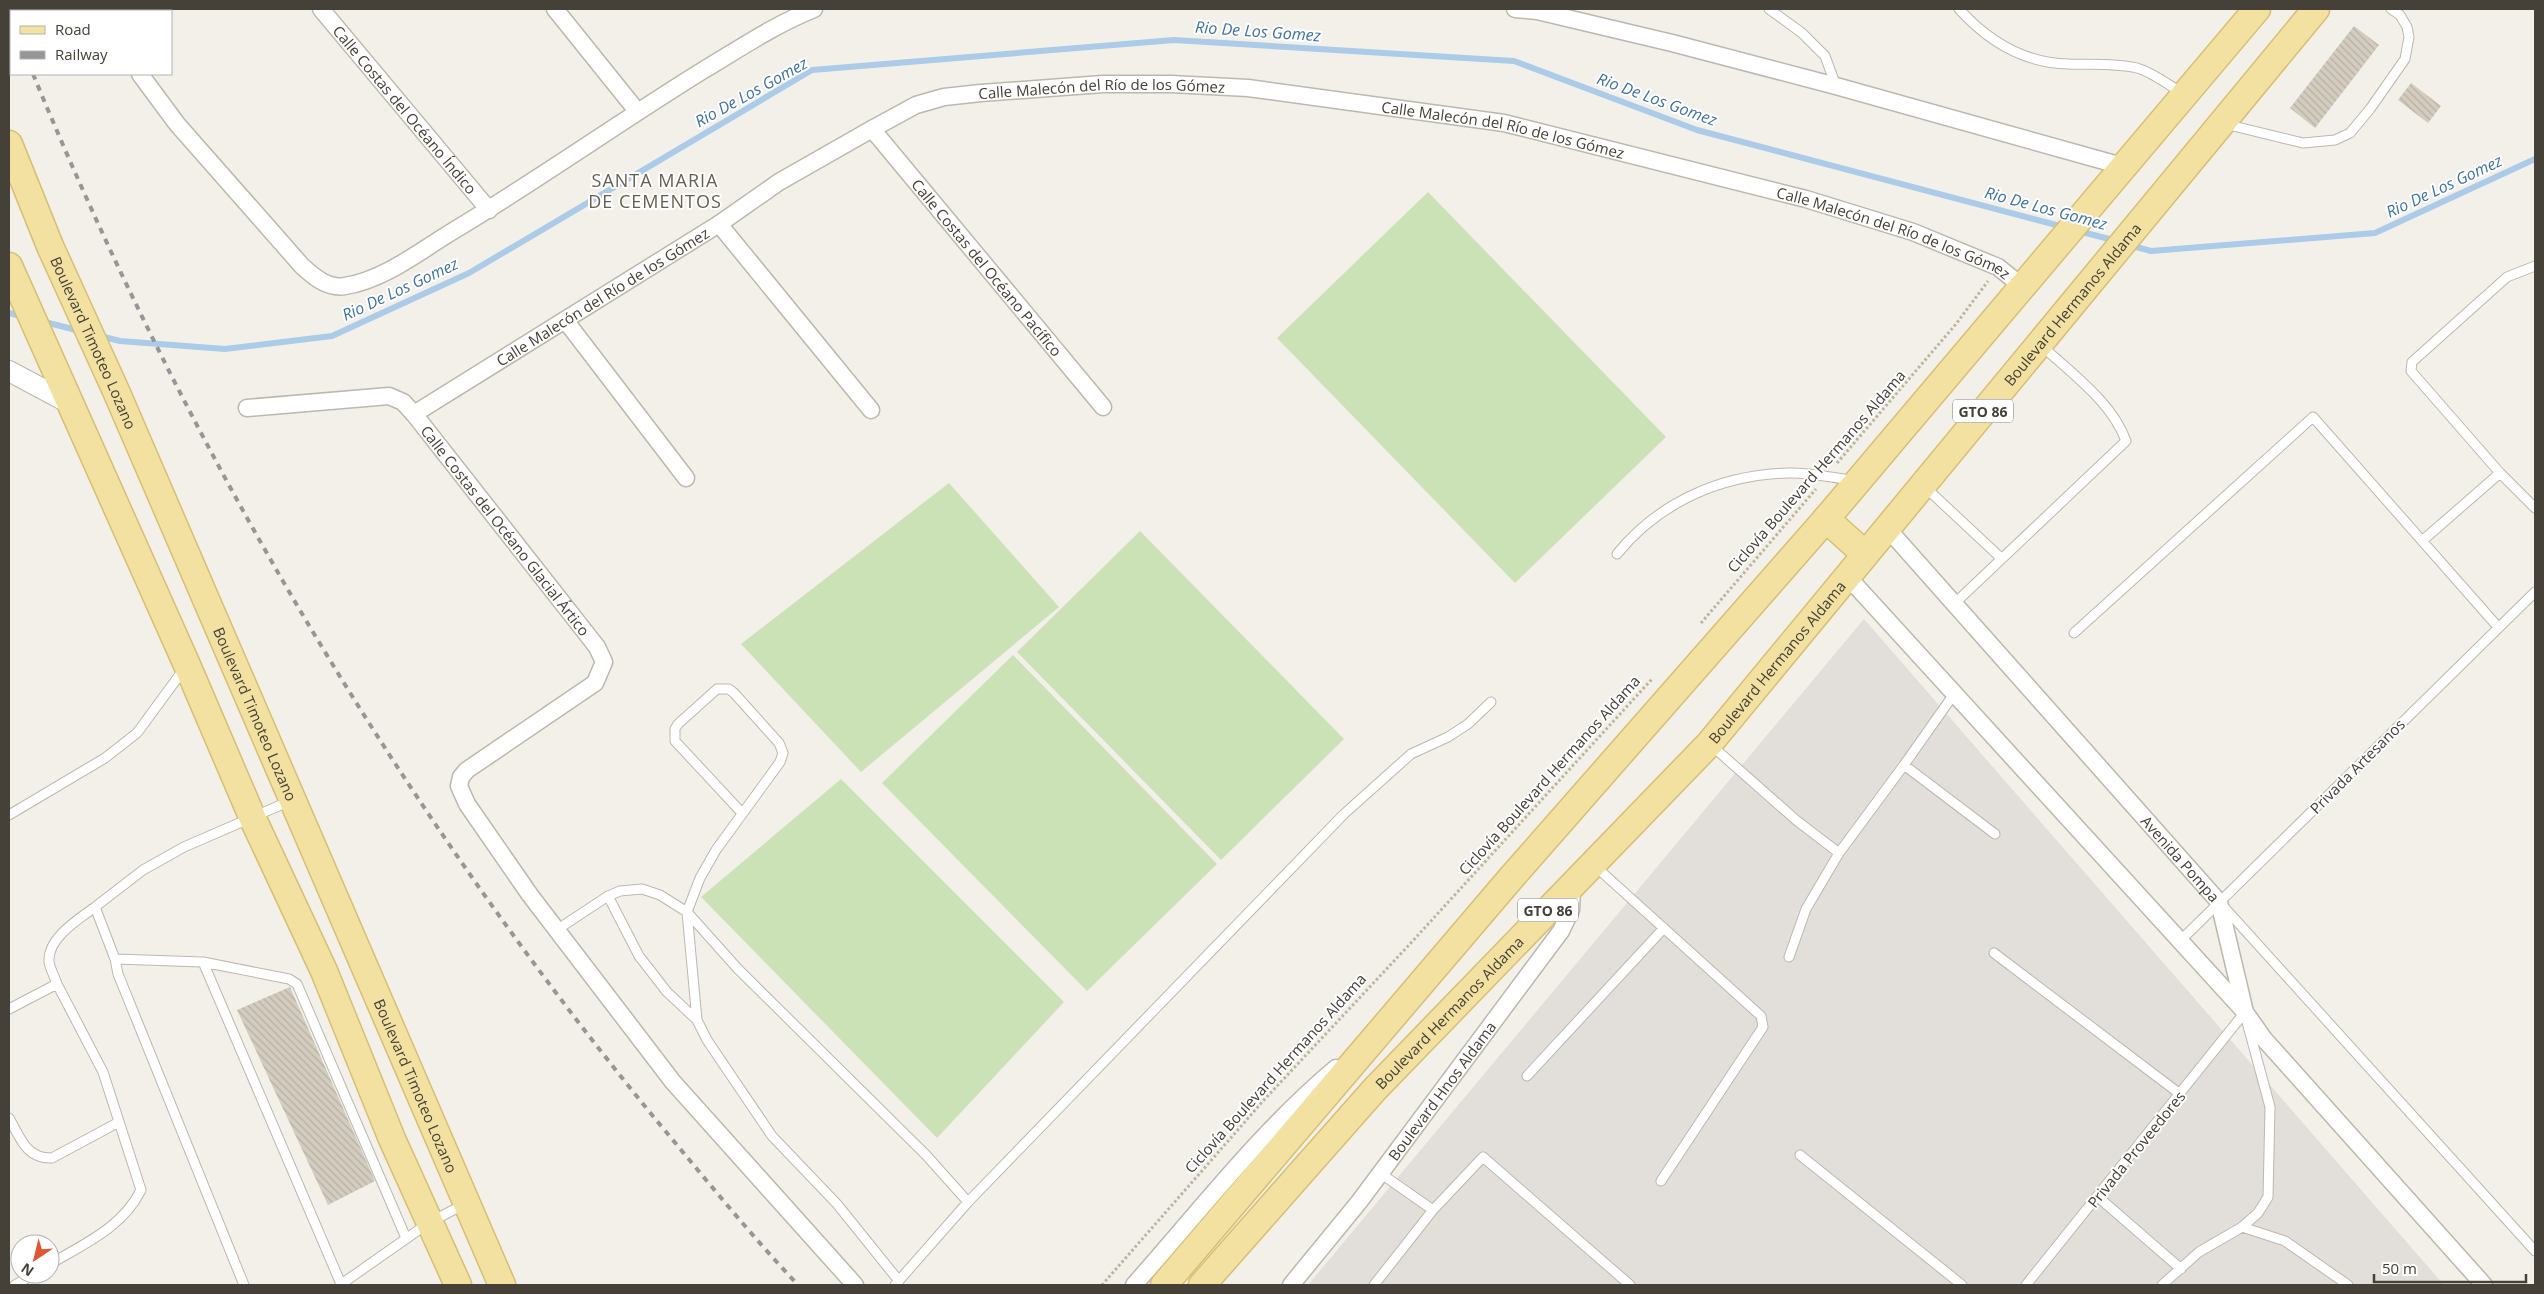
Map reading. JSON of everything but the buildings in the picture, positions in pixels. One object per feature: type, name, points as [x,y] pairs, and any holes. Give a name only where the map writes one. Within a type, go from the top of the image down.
[{"type":"main road","name":"GTO 86","points":[[1164,1285],[1376,1035],[1826,519],[2257,9]]},
{"type":"main road","name":"Boulevard Hermanos Aldama","points":[[1202,1285],[1375,1089],[1709,744],[2149,208],[2316,9]]},
{"type":"main road","name":"Boulevard Timoteo Lozano","points":[[9,144],[50,246],[116,391],[502,1285]]},
{"type":"main road","points":[[9,266],[187,665],[253,819],[324,971],[392,1139],[458,1285]]},
{"type":"main road","points":[[1826,519],[1865,554]]},
{"type":"street","name":"Calle Costas del Océano Índico","points":[[321,9],[489,210]]},
{"type":"street","points":[[556,9],[637,111]]},
{"type":"street","points":[[141,75],[177,124],[302,266],[316,279],[328,284],[343,286],[360,283],[390,269],[489,210],[782,14],[814,9]]},
{"type":"street","points":[[1515,9],[1537,11],[1672,43],[1836,86],[2115,175]]},
{"type":"street","name":"Calle Malecón del Río de los Gómez","points":[[414,414],[719,224],[779,182],[916,105],[954,96],[1104,84],[1170,84],[1248,88],[1504,123],[1806,199],[1913,232],[2030,278]]},
{"type":"street","name":"Calle Costas del Océano Pacífico","points":[[872,129],[1103,407]]},
{"type":"street","points":[[719,224],[871,410]]},
{"type":"street","points":[[565,320],[686,478]]},
{"type":"street","points":[[9,371],[69,403]]},
{"type":"street","points":[[247,408],[389,396],[403,402],[414,414]]},
{"type":"street","name":"Calle Costas del Océano Glacial Ártico","points":[[414,414],[597,647],[604,662],[595,682],[467,770],[461,778],[460,786],[467,804],[530,895],[558,929]]},
{"type":"street","name":"Avenida Pompa","points":[[1887,528],[2219,902],[2245,1012],[2264,1039],[2484,1285]]},
{"type":"street","points":[[1846,576],[2245,1012]]},
{"type":"street","name":"Boulevard Hnos Aldama","points":[[1291,1285],[1380,1173],[1561,931],[1571,910],[1572,886]]},
{"type":"street","points":[[558,929],[673,1082],[855,1285]]},
{"type":"street","points":[[1134,1285],[1279,1122],[1312,1088],[1376,1035]]},
{"type":"lane","points":[[1769,9],[1802,33],[1825,56],[1836,86]]},
{"type":"lane","points":[[1960,9],[1977,29],[2007,49],[2042,62],[2068,64],[2098,63],[2139,69],[2184,94]]},
{"type":"lane","points":[[2220,123],[2303,143],[2335,140],[2350,133],[2370,109],[2405,59],[2409,37],[2407,27],[2400,15],[2391,9]]},
{"type":"lane","points":[[2535,266],[2507,276],[2412,362],[2411,371],[2500,472],[2535,508]]},
{"type":"lane","points":[[1954,604],[2126,441],[2115,420],[2096,396],[2038,344]]},
{"type":"lane","points":[[2074,633],[2313,417],[2498,627]]},
{"type":"lane","points":[[2422,541],[2500,472]]},
{"type":"lane","points":[[1617,554],[1635,533],[1671,505],[1709,488],[1745,478],[1789,473],[1858,481]]},
{"type":"lane","points":[[1922,484],[2001,558]]},
{"type":"lane","name":"Privada Artesanos","points":[[2179,942],[2535,592]]},
{"type":"lane","points":[[9,815],[105,758],[137,733],[187,665]]},
{"type":"lane","points":[[697,1020],[687,912],[700,878],[716,850],[780,762],[783,753],[779,743],[734,693],[729,689],[717,689],[678,724],[674,735],[675,741],[742,813]]},
{"type":"lane","points":[[1789,957],[1806,909],[1839,853],[1954,694]]},
{"type":"lane","points":[[608,896],[639,956],[667,992],[697,1020],[707,1040],[772,1136],[837,1204],[897,1283],[968,1202],[1344,814],[1411,754],[1448,737],[1468,724],[1491,702]]},
{"type":"lane","points":[[1709,744],[1796,820],[1839,853]]},
{"type":"lane","points":[[1904,765],[1995,834]]},
{"type":"lane","points":[[60,1258],[117,1223],[134,1204],[140,1190],[103,1072],[57,984],[49,961],[53,945],[67,929],[144,870],[184,847],[253,819],[292,800]]},
{"type":"lane","points":[[1593,864],[1761,1016],[1763,1026],[1662,1180]]},
{"type":"lane","points":[[558,929],[608,896],[620,891],[642,889],[660,894],[687,912],[738,968],[926,1155],[968,1202]]},
{"type":"lane","points":[[2219,902],[2535,1251]]},
{"type":"lane","points":[[95,907],[118,974],[244,1285]]},
{"type":"lane","points":[[1526,1076],[1664,928]]},
{"type":"lane","points":[[1994,953],[2180,1094]]},
{"type":"lane","points":[[114,959],[203,962],[289,979],[297,984],[406,1238]]},
{"type":"lane","points":[[203,962],[340,1285],[430,1222],[466,1204]]},
{"type":"lane","points":[[9,1009],[57,984]]},
{"type":"lane","points":[[2162,1285],[2199,1252],[2242,1227],[2258,1213],[2268,1197],[2270,1107],[2245,1012]]},
{"type":"lane","name":"Privada Proveedores","points":[[2026,1285],[2245,1012]]},
{"type":"lane","points":[[9,1118],[29,1152],[40,1158],[52,1158],[119,1122]]},
{"type":"lane","points":[[1800,1155],[1962,1285]]},
{"type":"lane","points":[[1374,1285],[1433,1210],[1483,1157],[1630,1285]]},
{"type":"lane","points":[[1380,1173],[1433,1210]]},
{"type":"lane","points":[[2098,1196],[2180,1269]]},
{"type":"lane","points":[[2242,1227],[2286,1241],[2348,1285]]},
{"type":"path","name":"Ciclovía Boulevard Hermanos Aldama","points":[[1698,627],[1956,324],[1998,267]]},
{"type":"path","name":"Ciclovía Boulevard Hermanos Aldama","points":[[1102,1285],[1264,1100],[1659,672]]},
{"type":"shaded area","points":[[1864,619],[2444,1285],[1308,1285]]},
{"type":"green space","points":[[1428,192],[1666,437],[1515,583],[1277,338]]},
{"type":"green space","points":[[949,483],[1059,607],[861,772],[741,644]]},
{"type":"green space","points":[[1140,531],[1344,739],[1221,860],[1017,652]]},
{"type":"green space","points":[[1013,655],[1217,864],[1087,991],[882,783]]},
{"type":"green space","points":[[841,779],[1064,1002],[937,1138],[701,897]]},
{"type":"waterway","name":"Rio De Los Gomez","points":[[100,336],[120,341],[225,349],[332,336],[469,273],[812,70],[1174,40],[1514,61],[1697,130],[2064,227]]},
{"type":"waterway","name":"Rio De Los Gomez","points":[[2129,245],[2151,251],[2375,233],[2535,159]]},
{"type":"waterway","name":"Rio De Los Gomez","points":[[2078,231],[2117,241]]},
{"type":"waterway","name":"Rio De Los Gomez","points":[[9,313],[25,317]]},
{"type":"waterway","name":"Rio De Los Gomez","points":[[41,321],[80,331]]},
{"type":"railway","points":[[33,75],[94,214],[159,352],[230,487],[306,620],[387,750],[472,877],[562,1001],[657,1121],[744,1225],[798,1285]]},
{"type":"district","name":"SANTA MARIA DE CEMENTOS","points":[[655,190]]}]
